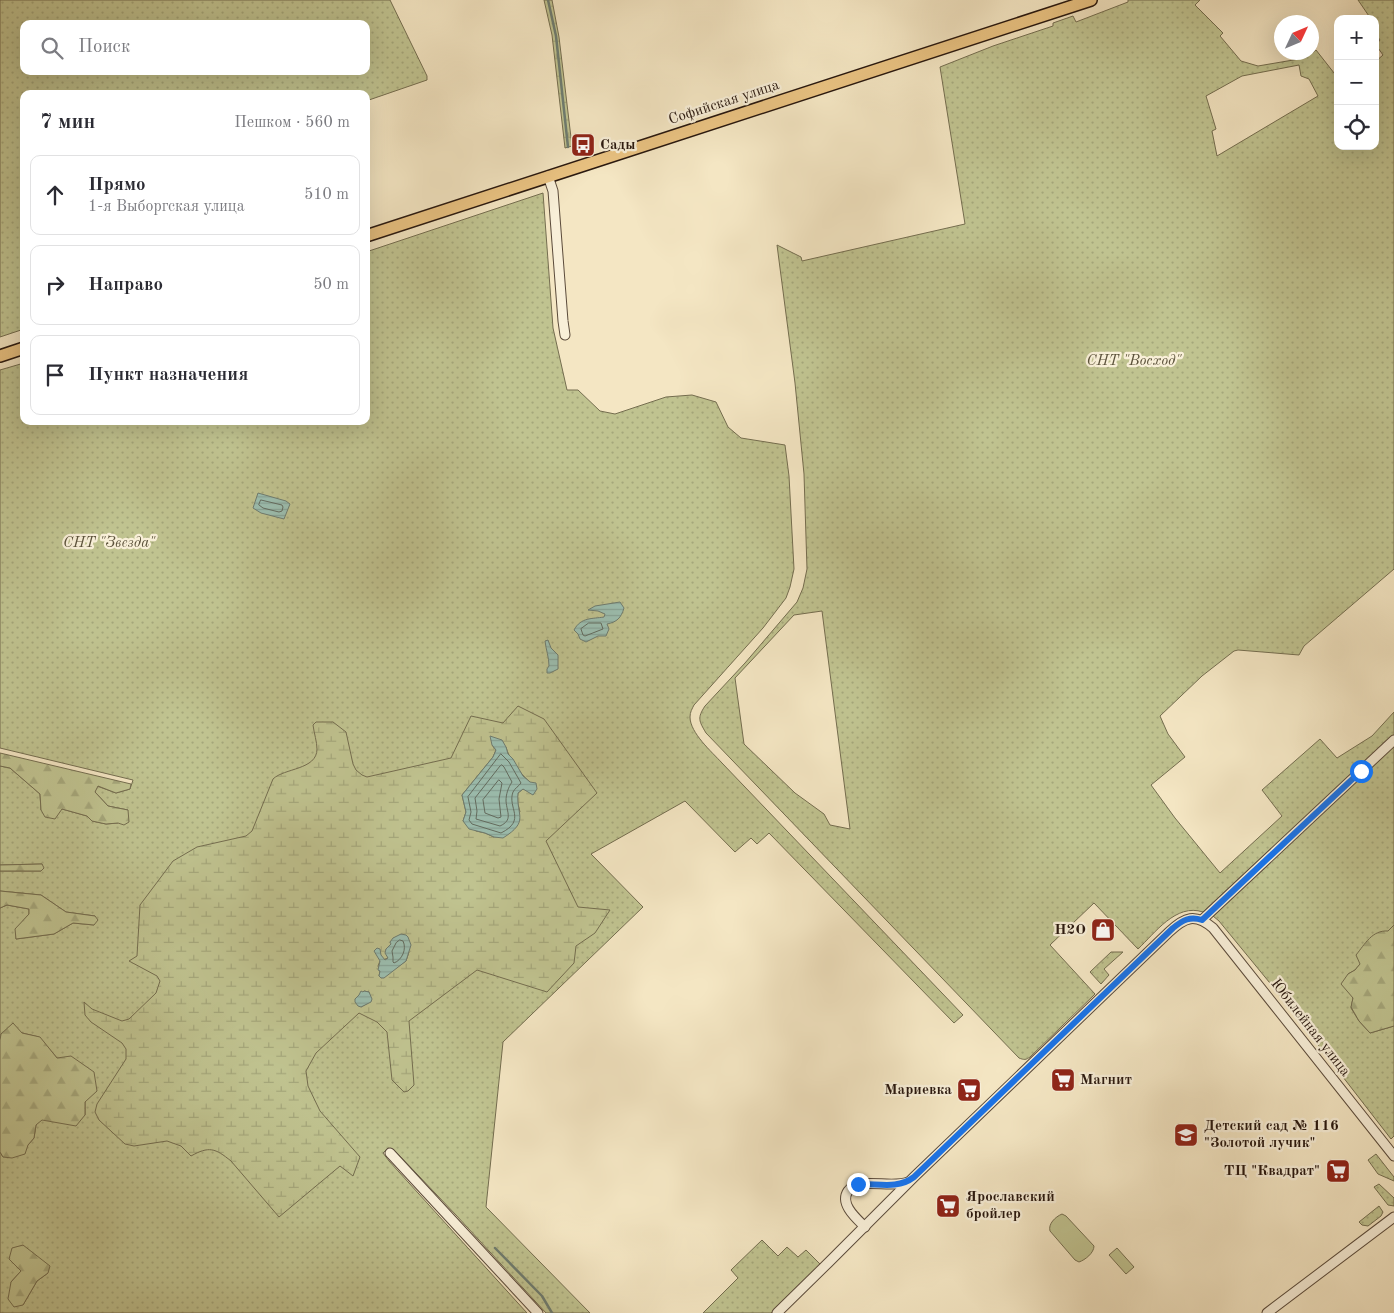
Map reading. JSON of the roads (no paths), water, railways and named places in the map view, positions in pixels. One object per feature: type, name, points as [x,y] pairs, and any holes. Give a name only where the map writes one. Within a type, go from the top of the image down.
[{"type":"main road","name":"Софийская улица","points":[[370,235],[1091,0]]},
{"type":"main road","points":[[0,356],[20,349]]},
{"type":"street","points":[[548,176],[553,191],[565,335]]},
{"type":"street","points":[[777,1313],[866,1227],[914,1177],[1173,928],[1185,919],[1194,918],[1202,920],[1394,740]]},
{"type":"street","name":"Юбилейная улица","points":[[1202,920],[1213,928],[1394,1156]]},
{"type":"street","points":[[390,1153],[538,1313]]},
{"type":"street","points":[[866,1227],[846,1204],[846,1193],[858,1184],[898,1185],[914,1177]]},
{"type":"street","points":[[1267,1313],[1394,1218]]},
{"type":"water","points":[[258,493],[286,501],[290,504],[284,519],[261,513],[253,508]]},
{"type":"water","points":[[620,602],[624,608],[623,611],[618,619],[607,624],[609,629],[606,636],[598,636],[586,642],[580,639],[574,630],[580,623],[587,619],[604,617],[605,614],[588,610],[595,606]]},
{"type":"water","points":[[548,640],[551,648],[558,655],[558,669],[550,673],[547,673],[549,663],[545,641]]},
{"type":"water","points":[[490,736],[502,740],[508,754],[523,776],[530,782],[536,783],[537,789],[533,795],[523,789],[518,793],[519,822],[503,838],[469,829],[463,821],[466,812],[462,795],[493,757],[496,750],[492,745]]},
{"type":"water","points":[[401,934],[408,937],[411,945],[406,961],[384,978],[381,978],[379,976],[380,971],[378,970],[380,961],[374,951],[377,948],[380,949],[381,955],[385,960],[388,958],[385,953],[391,944],[390,942]]},
{"type":"water","points":[[361,991],[369,992],[372,999],[371,1002],[361,1007],[355,1002],[355,999]]},
{"type":"waterway","points":[[548,0],[556,36],[568,147]]},
{"type":"waterway","points":[[495,1248],[542,1296],[552,1313]]},
{"type":"place","name":"Сады","points":[[583,145]]},
{"type":"place","name":"H2O","points":[[1103,930]]},
{"type":"place","name":"Магнит","points":[[1063,1080]]},
{"type":"place","name":"Мариевка","points":[[969,1090]]},
{"type":"place","name":"Детский сад № 116 \"Золотой лучик\"","points":[[1186,1135]]},
{"type":"place","name":"ТЦ \"Квадрат\"","points":[[1338,1171]]},
{"type":"place","name":"Ярославский бройлер","points":[[948,1206]]},
{"type":"park label","name":"СНТ \"Восход\"","points":[[1134,361]]},
{"type":"park label","name":"СНТ \"Звезда\"","points":[[109,543]]}]
